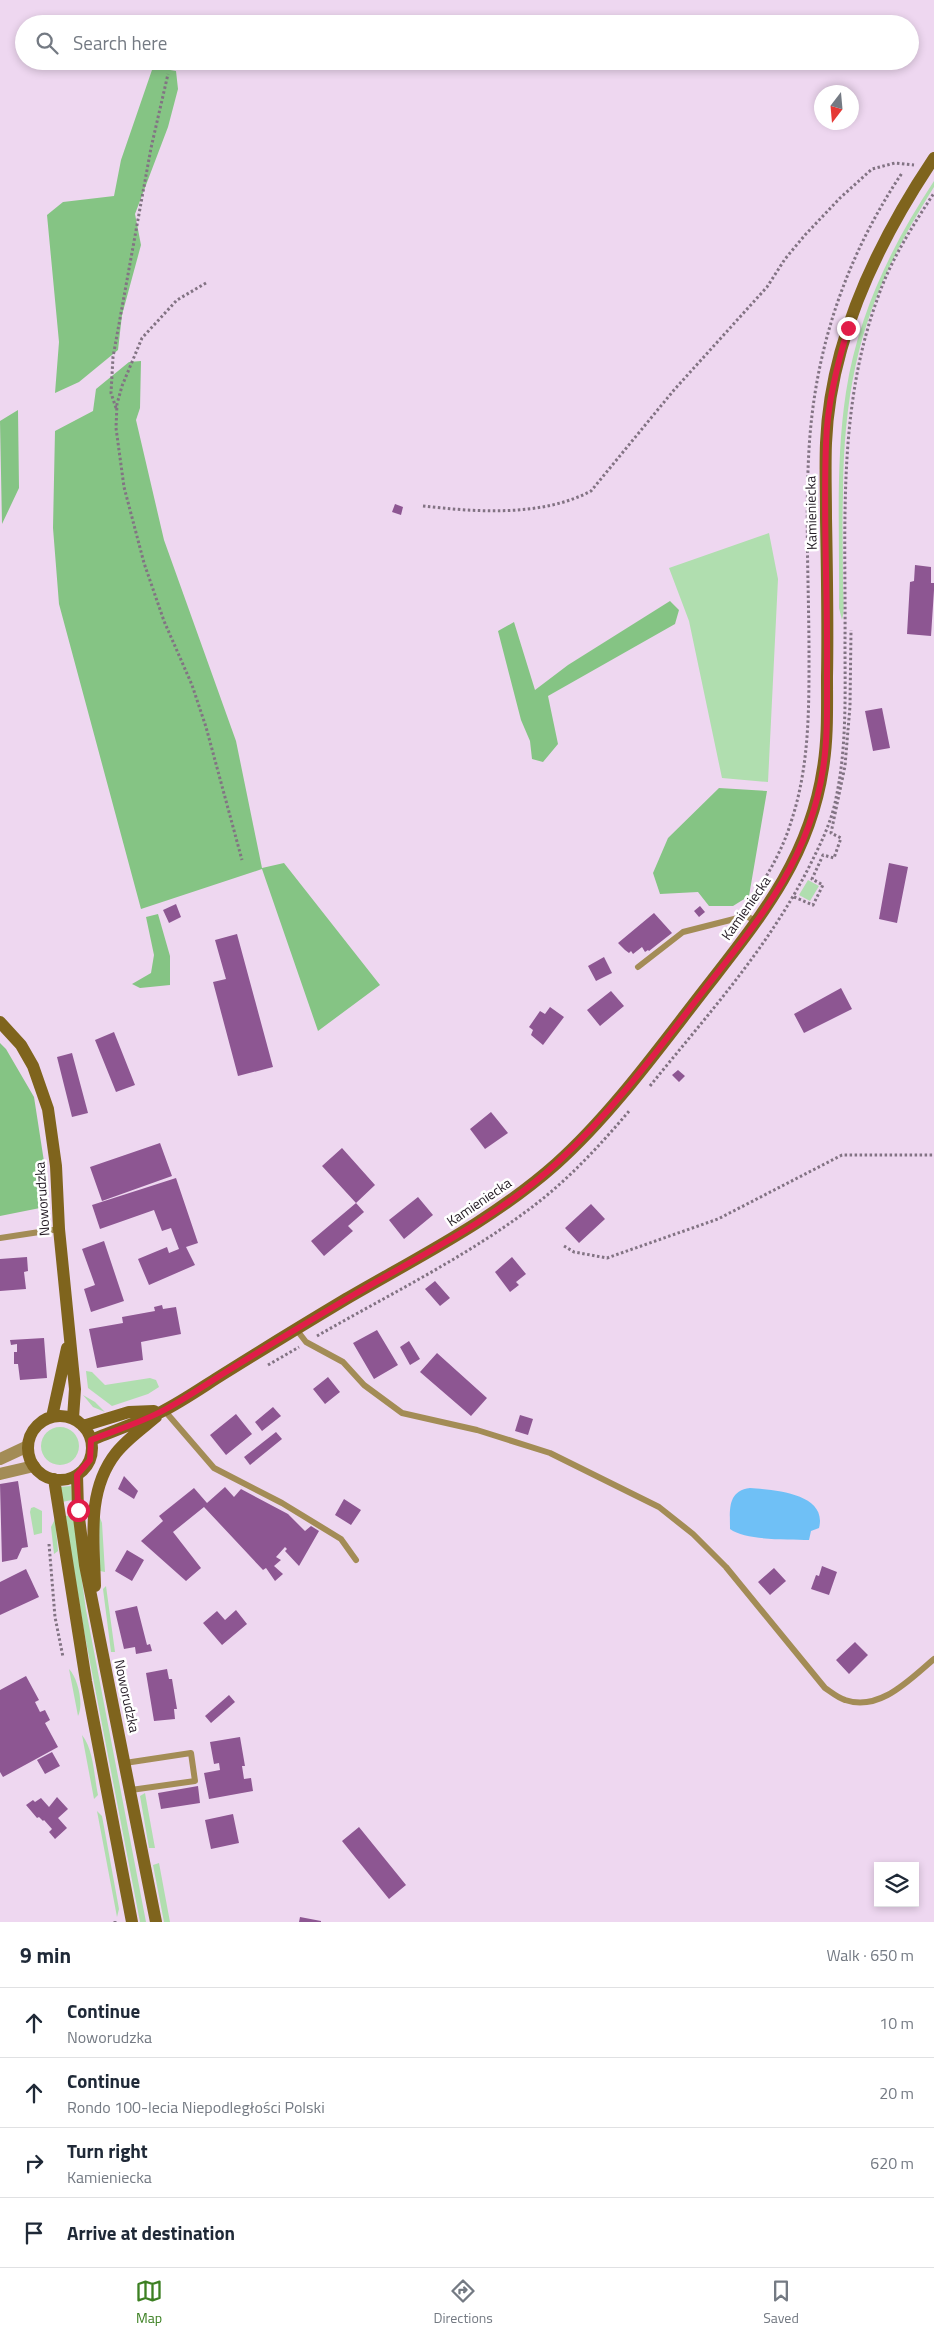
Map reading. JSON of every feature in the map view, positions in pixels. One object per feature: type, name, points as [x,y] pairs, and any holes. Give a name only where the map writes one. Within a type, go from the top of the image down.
[{"type":"main road","name":"Kamieniecka","points":[[91,1440],[164,1410],[296,1329],[460,1234],[514,1198],[556,1164],[591,1129],[646,1064],[757,922],[781,887],[800,849],[811,820],[823,769],[828,628],[826,442],[830,401],[840,356],[858,300],[876,256],[934,158]]},
{"type":"main road","name":"Noworudzka","points":[[0,1022],[21,1045],[32,1066],[48,1108],[56,1166],[59,1229],[75,1389],[73,1418]]},
{"type":"main road","name":"Noworudzka","points":[[52,1417],[69,1333]]},
{"type":"main road","name":"Kamieniecka","points":[[84,1426],[129,1412],[164,1410]]},
{"type":"main road","points":[[95,1611],[94,1511],[97,1487],[106,1467],[117,1453],[164,1410]]},
{"type":"main road","points":[[52,1417],[73,1418],[84,1426],[91,1440],[90,1460],[77,1475],[70,1478],[54,1479],[46,1477],[34,1466],[29,1457],[28,1446],[35,1427],[43,1420],[52,1417]]},
{"type":"main road","name":"Noworudzka","points":[[77,1475],[78,1510],[85,1566],[156,1922]]},
{"type":"main road","points":[[54,1479],[86,1682],[132,1922]]},
{"type":"street","points":[[0,1459],[28,1446]]},
{"type":"street","points":[[0,1474],[34,1466]]},
{"type":"lane","points":[[638,967],[683,932],[746,916],[757,922]]},
{"type":"lane","points":[[0,1238],[59,1229]]},
{"type":"lane","points":[[296,1329],[306,1342],[343,1362],[364,1385],[402,1413],[477,1430],[550,1453],[659,1507],[693,1534],[726,1567],[825,1688],[845,1700],[869,1703],[892,1693],[934,1659]]},
{"type":"lane","points":[[164,1410],[214,1468],[282,1503],[341,1539],[356,1560]]},
{"type":"lane","points":[[125,1763],[191,1753],[195,1781],[131,1790]]},
{"type":"path","points":[[117,411],[111,394],[113,357],[151,148],[168,74]]},
{"type":"path","points":[[423,506],[464,511],[544,507],[573,500],[590,491],[674,390],[767,287],[785,259],[840,198],[872,169],[895,163],[911,164],[926,170]]},
{"type":"path","points":[[850,630],[850,706],[846,766],[831,833],[841,838],[834,858],[823,855],[812,879],[823,885],[812,905],[794,897],[824,837],[836,799],[844,752],[844,503],[846,451],[853,389],[861,350],[877,298],[910,230],[934,193]]},
{"type":"path","points":[[206,282],[177,300],[142,338],[122,386],[116,428],[124,487],[144,563],[164,620],[192,685],[206,727],[242,860]]},
{"type":"path","points":[[564,1246],[574,1252],[607,1258],[718,1219],[842,1155],[934,1155]]},
{"type":"path","points":[[264,1367],[306,1342]]},
{"type":"path","points":[[48,1539],[55,1617],[63,1657]]},
{"type":"green space","points":[[152,70],[176,71],[178,89],[168,127],[135,214],[141,245],[122,315],[118,350],[79,382],[55,393],[59,342],[47,215],[63,202],[114,196],[121,160]]},
{"type":"green space","points":[[934,181],[934,187],[892,262],[876,298],[864,334],[855,371],[848,409],[844,450],[844,607],[842,620],[839,608],[839,473],[840,446],[851,363],[878,282],[890,256]]},
{"type":"green space","points":[[141,361],[140,408],[136,420],[164,540],[236,741],[262,868],[284,863],[380,985],[318,1031],[262,869],[141,909],[59,604],[53,528],[55,431],[93,411],[96,389],[129,362]]},
{"type":"green space","points":[[18,410],[19,488],[2,524],[0,421]]},
{"type":"green space","points":[[769,533],[778,579],[768,782],[722,778],[689,621],[669,568]]},
{"type":"green space","points":[[670,601],[679,610],[675,624],[548,696],[558,744],[543,762],[532,759],[530,741],[521,720],[498,631],[514,622],[535,690],[568,665]]},
{"type":"green space","points":[[719,788],[767,791],[749,896],[733,906],[709,906],[698,892],[660,894],[653,873],[668,838]]},
{"type":"green space","points":[[808,880],[819,886],[810,901],[799,895]]},
{"type":"green space","points":[[158,914],[170,956],[170,985],[140,988],[132,984],[151,973],[154,955],[146,917]]},
{"type":"green space","points":[[0,1043],[6,1049],[34,1097],[45,1168],[45,1207],[0,1216]]},
{"type":"green space","points":[[86,1371],[92,1372],[105,1385],[150,1378],[156,1380],[159,1387],[148,1394],[112,1406],[88,1388]]},
{"type":"green space","points":[[83,1395],[95,1402],[105,1412],[93,1407]]},
{"type":"green space","points":[[60,1427],[67,1428],[73,1433],[78,1439],[78,1453],[73,1459],[67,1464],[60,1465],[53,1464],[47,1459],[42,1453],[41,1446],[42,1439],[47,1433],[53,1428]]},
{"type":"green space","points":[[71,1486],[72,1500],[62,1502],[59,1487]]},
{"type":"green space","points":[[34,1507],[42,1511],[42,1533],[34,1535],[30,1512],[31,1508]]},
{"type":"green space","points":[[73,1515],[86,1610],[146,1922],[140,1922],[84,1631],[65,1516]]},
{"type":"green space","points":[[99,1515],[102,1523],[105,1572],[100,1571]]},
{"type":"green space","points":[[55,1519],[58,1551],[54,1554],[51,1527]]},
{"type":"green space","points":[[106,1586],[115,1652],[111,1652],[103,1589]]},
{"type":"green space","points":[[69,1669],[75,1679],[79,1692],[80,1711],[78,1716]]},
{"type":"green space","points":[[122,1677],[126,1698],[125,1701],[121,1702],[117,1680]]},
{"type":"green space","points":[[122,1704],[127,1704],[132,1731],[127,1732]]},
{"type":"green space","points":[[82,1735],[89,1748],[93,1764],[98,1795],[94,1799]]},
{"type":"green space","points":[[145,1793],[155,1848],[149,1848],[140,1796]]},
{"type":"green space","points":[[97,1811],[102,1816],[119,1909],[117,1917]]},
{"type":"green space","points":[[159,1863],[170,1922],[164,1922],[153,1865]]},
{"type":"water","points":[[750,1488],[784,1492],[807,1500],[815,1507],[820,1516],[819,1528],[811,1531],[809,1540],[746,1536],[730,1529],[731,1502],[737,1493]]},
{"type":"building","points":[[395,504],[403,507],[401,515],[392,512]]},
{"type":"building","points":[[915,565],[931,567],[931,583],[934,583],[934,590],[931,636],[907,634],[910,582],[914,581]]},
{"type":"building","points":[[882,708],[890,748],[873,751],[865,711]]},
{"type":"building","points":[[889,863],[908,867],[897,923],[879,919]]},
{"type":"building","points":[[176,904],[181,917],[169,923],[163,910]]},
{"type":"building","points":[[700,906],[705,912],[699,917],[694,911]]},
{"type":"building","points":[[654,913],[672,933],[649,951],[645,952],[642,947],[633,954],[631,951],[629,953],[618,943]]},
{"type":"building","points":[[237,934],[273,1067],[238,1076],[213,982],[226,979],[215,940]]},
{"type":"building","points":[[604,957],[612,973],[596,981],[588,966]]},
{"type":"building","points":[[841,988],[852,1009],[804,1033],[794,1014]]},
{"type":"building","points":[[611,991],[624,1006],[600,1026],[587,1010]]},
{"type":"building","points":[[550,1007],[564,1017],[543,1045],[531,1035],[533,1030],[529,1027],[540,1011],[545,1014]]},
{"type":"building","points":[[114,1032],[135,1085],[116,1092],[95,1040]]},
{"type":"building","points":[[72,1053],[88,1113],[72,1117],[57,1057]]},
{"type":"building","points":[[678,1070],[685,1076],[679,1082],[672,1075]]},
{"type":"building","points":[[491,1112],[508,1133],[485,1149],[470,1129]]},
{"type":"building","points":[[160,1143],[172,1176],[102,1201],[90,1167]]},
{"type":"building","points":[[342,1148],[375,1185],[356,1203],[322,1166]]},
{"type":"building","points":[[176,1178],[198,1243],[186,1247],[195,1265],[149,1285],[138,1259],[167,1247],[169,1253],[179,1249],[171,1228],[162,1231],[154,1210],[100,1229],[92,1205]]},
{"type":"building","points":[[418,1197],[433,1215],[404,1239],[389,1220]]},
{"type":"building","points":[[356,1203],[364,1212],[348,1226],[353,1231],[324,1256],[311,1241]]},
{"type":"building","points":[[591,1204],[605,1219],[579,1243],[565,1228]]},
{"type":"building","points":[[104,1241],[124,1301],[91,1312],[84,1289],[95,1285],[82,1249]]},
{"type":"building","points":[[27,1257],[28,1271],[24,1272],[26,1289],[0,1291],[0,1259]]},
{"type":"building","points":[[512,1257],[526,1274],[516,1282],[519,1285],[510,1292],[495,1272]]},
{"type":"building","points":[[435,1281],[450,1298],[440,1306],[425,1289]]},
{"type":"building","points":[[162,1305],[163,1309],[176,1307],[181,1334],[141,1342],[143,1360],[97,1368],[89,1329],[123,1323],[122,1317],[155,1311],[154,1307]]},
{"type":"building","points":[[377,1330],[398,1365],[374,1379],[353,1343]]},
{"type":"building","points":[[44,1338],[47,1378],[20,1380],[18,1364],[14,1364],[14,1352],[17,1352],[17,1344],[11,1345],[10,1340]]},
{"type":"building","points":[[409,1341],[420,1359],[410,1365],[400,1347]]},
{"type":"building","points":[[437,1353],[487,1398],[471,1416],[420,1372]]},
{"type":"building","points":[[328,1377],[340,1392],[325,1404],[313,1389]]},
{"type":"building","points":[[273,1407],[281,1416],[262,1431],[255,1422]]},
{"type":"building","points":[[236,1414],[252,1434],[226,1455],[210,1435]]},
{"type":"building","points":[[520,1415],[533,1419],[528,1435],[515,1431]]},
{"type":"building","points":[[276,1432],[282,1439],[250,1465],[244,1457]]},
{"type":"building","points":[[124,1476],[138,1491],[134,1499],[118,1489]]},
{"type":"building","points":[[18,1481],[28,1547],[22,1548],[17,1559],[2,1562],[0,1484]]},
{"type":"building","points":[[225,1487],[234,1497],[241,1489],[288,1514],[305,1531],[311,1526],[319,1531],[299,1566],[285,1551],[287,1549],[285,1547],[276,1557],[281,1560],[274,1566],[283,1574],[275,1581],[266,1568],[263,1570],[204,1507],[173,1532],[201,1568],[186,1581],[141,1541],[163,1521],[159,1516],[194,1488],[207,1503]]},
{"type":"building","points":[[344,1499],[361,1510],[351,1525],[335,1515]]},
{"type":"building","points":[[127,1550],[144,1560],[132,1581],[115,1571]]},
{"type":"building","points":[[822,1566],[837,1572],[829,1595],[811,1589],[816,1575],[819,1576]]},
{"type":"building","points":[[774,1568],[786,1581],[770,1595],[758,1582]]},
{"type":"building","points":[[26,1569],[39,1597],[0,1615],[0,1582]]},
{"type":"building","points":[[137,1606],[147,1645],[150,1644],[152,1651],[136,1654],[135,1647],[124,1649],[115,1611]]},
{"type":"building","points":[[236,1610],[247,1624],[222,1645],[203,1623],[217,1611],[225,1620]]},
{"type":"building","points":[[855,1642],[868,1655],[849,1674],[836,1660]]},
{"type":"building","points":[[167,1669],[169,1679],[172,1679],[177,1709],[174,1709],[175,1719],[154,1721],[146,1673]]},
{"type":"building","points":[[26,1676],[39,1700],[35,1702],[40,1712],[45,1710],[50,1720],[45,1723],[58,1747],[3,1777],[0,1772],[0,1690]]},
{"type":"building","points":[[229,1695],[235,1702],[211,1723],[205,1716]]},
{"type":"building","points":[[240,1737],[245,1766],[242,1766],[244,1779],[251,1778],[253,1791],[209,1799],[204,1773],[220,1770],[219,1763],[214,1764],[210,1742]]},
{"type":"building","points":[[52,1752],[60,1766],[45,1774],[37,1760]]},
{"type":"building","points":[[198,1786],[200,1803],[161,1809],[158,1793]]},
{"type":"building","points":[[57,1797],[68,1809],[58,1818],[67,1828],[55,1839],[49,1832],[52,1829],[44,1820],[39,1817],[37,1818],[26,1805],[33,1800],[35,1802],[41,1798],[49,1807]]},
{"type":"building","points":[[233,1814],[239,1843],[211,1849],[205,1820]]},
{"type":"building","points":[[359,1827],[406,1885],[389,1899],[342,1841]]},
{"type":"building","points":[[300,1917],[321,1921],[321,1922],[299,1922]]},
{"type":"route","points":[[78,1510],[77,1475],[90,1460],[91,1440],[164,1410],[296,1329],[460,1234],[514,1198],[556,1164],[591,1129],[646,1064],[757,922],[781,887],[800,849],[811,820],[823,769],[828,628],[826,442],[830,401],[848,328]]}]
